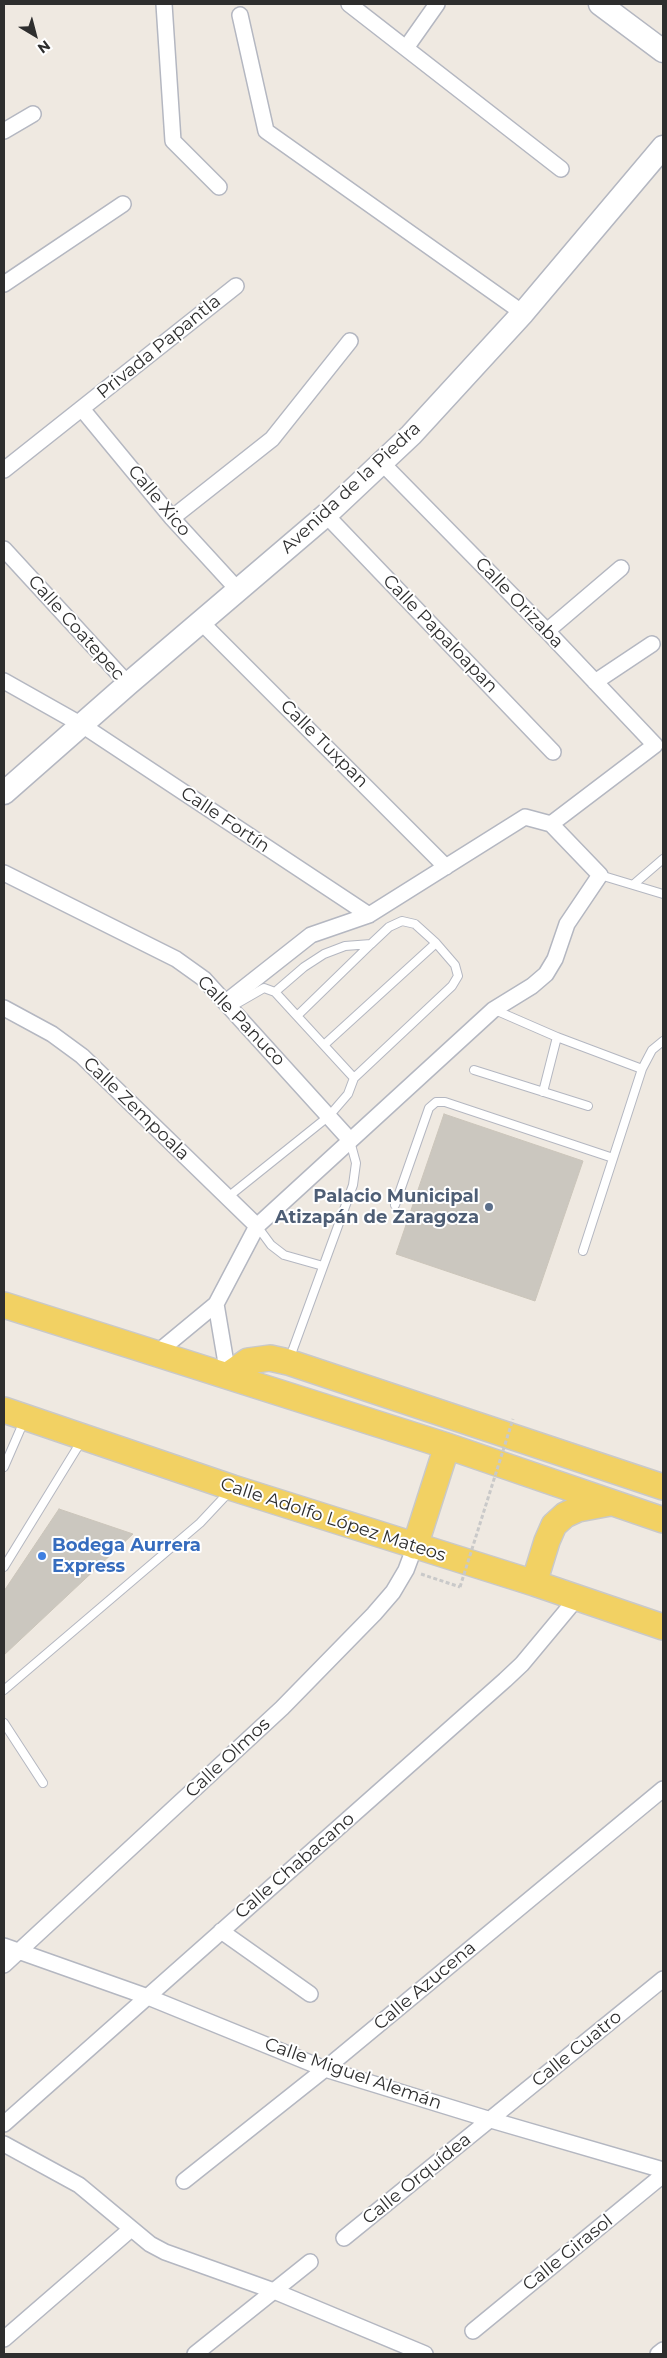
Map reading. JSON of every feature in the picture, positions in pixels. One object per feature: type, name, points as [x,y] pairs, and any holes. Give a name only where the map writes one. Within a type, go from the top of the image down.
[{"type":"main road","points":[[4,1305],[158,1352],[447,1446],[663,1520]]},
{"type":"main road","points":[[228,1375],[248,1361],[270,1358],[288,1362],[663,1487]]},
{"type":"main road","name":"Calle Adolfo López Mateos","points":[[15,1413],[233,1488],[534,1583],[663,1627]]},
{"type":"main road","points":[[415,1546],[447,1446]]},
{"type":"main road","points":[[628,1476],[663,1506]]},
{"type":"main road","points":[[534,1583],[546,1541],[554,1525],[565,1515],[578,1509],[610,1503]]},
{"type":"street","points":[[164,4],[173,141],[219,187]]},
{"type":"street","points":[[348,4],[561,169]]},
{"type":"street","points":[[406,48],[438,4]]},
{"type":"street","points":[[600,4],[663,50]]},
{"type":"street","points":[[240,15],[266,131],[523,312]]},
{"type":"street","points":[[4,131],[33,114]]},
{"type":"street","name":"Avenida de la Piedra","points":[[4,793],[326,515],[411,435],[523,312],[663,147]]},
{"type":"street","points":[[4,284],[123,204]]},
{"type":"street","name":"Privada Papantla","points":[[4,470],[236,286]]},
{"type":"street","points":[[172,518],[272,439],[350,341]]},
{"type":"street","name":"Calle Xico","points":[[82,409],[172,518],[238,590]]},
{"type":"street","name":"Calle Orizaba","points":[[382,463],[547,631],[654,745],[551,824]]},
{"type":"street","name":"Calle Papaloapan","points":[[326,515],[553,752]]},
{"type":"street","name":"Calle Coatepec","points":[[4,549],[128,684]]},
{"type":"street","points":[[547,631],[621,568]]},
{"type":"street","name":"Calle Tuxpan","points":[[201,622],[446,867]]},
{"type":"street","points":[[595,682],[652,644]]},
{"type":"street","name":"Calle Fortín","points":[[4,681],[82,725],[369,915]]},
{"type":"street","points":[[158,1352],[216,1304],[257,1226],[493,1010],[532,986],[546,974],[555,959],[567,924],[600,875],[551,824],[525,817],[369,915],[312,935],[229,1004]]},
{"type":"street","name":"Calle Panuco","points":[[4,873],[176,959],[204,979],[229,1004],[350,1140]]},
{"type":"street","name":"Calle Zempoala","points":[[4,1008],[52,1034],[82,1056],[257,1226]]},
{"type":"street","points":[[216,1304],[228,1375]]},
{"type":"street","name":"Calle Olmos","points":[[4,1965],[282,1708],[393,1592],[406,1570],[415,1546]]},
{"type":"street","name":"Calle Chabacano","points":[[4,2124],[505,1680],[522,1664],[577,1598]]},
{"type":"street","name":"Calle Azucena","points":[[184,2181],[325,2069],[663,1789]]},
{"type":"street","points":[[221,1931],[310,1994]]},
{"type":"street","name":"Calle Miguel Alemán","points":[[4,1946],[148,1997],[325,2069],[490,2120],[663,2170]]},
{"type":"street","name":"Calle Cuatro","points":[[490,2120],[663,1978]]},
{"type":"street","name":"Calle Orquídea","points":[[344,2238],[490,2120]]},
{"type":"street","points":[[4,2144],[94,2195],[131,2229],[165,2252],[274,2291],[425,2354]]},
{"type":"street","name":"Calle Girasol","points":[[473,2331],[663,2175]]},
{"type":"street","points":[[4,2339],[131,2229]]},
{"type":"street","points":[[195,2354],[310,2262]]},
{"type":"street","points":[[658,2354],[663,2350]]},
{"type":"lane","points":[[634,884],[663,859]]},
{"type":"lane","points":[[600,875],[663,894]]},
{"type":"lane","points":[[228,1197],[329,1116],[348,1094],[354,1078],[452,986],[458,976],[455,965],[436,943],[415,924],[402,921],[389,928],[370,944],[297,1016]]},
{"type":"lane","points":[[324,1046],[436,943]]},
{"type":"lane","points":[[275,992],[304,966],[324,954],[345,946],[370,944]]},
{"type":"lane","points":[[229,1004],[264,988],[275,992],[354,1078]]},
{"type":"lane","points":[[493,1010],[510,1015],[557,1037],[642,1069]]},
{"type":"lane","points":[[543,1092],[557,1037]]},
{"type":"lane","points":[[583,1251],[642,1069],[652,1050],[663,1041]]},
{"type":"lane","points":[[474,1070],[588,1106]]},
{"type":"lane","points":[[395,1205],[429,1108],[436,1102],[445,1102],[614,1158]]},
{"type":"lane","points":[[288,1362],[353,1184],[356,1163],[350,1140]]},
{"type":"lane","points":[[257,1226],[271,1245],[284,1255],[323,1266]]},
{"type":"lane","points":[[4,1467],[15,1413]]},
{"type":"lane","points":[[4,1567],[84,1436]]},
{"type":"lane","points":[[4,1690],[200,1523],[233,1488]]},
{"type":"lane","points":[[4,1724],[43,1783]]},
{"type":"path","points":[[431,1577],[460,1586],[513,1420]]},
{"type":"building","name":"Palacio Municipal Atizapán de Zaragoza","points":[[444,1114],[583,1161],[535,1301],[396,1254]]},
{"type":"building","points":[[59,1509],[133,1534],[4,1655],[4,1591]]},
{"type":"place","name":"Palacio Municipal Atizapán de Zaragoza","points":[[489,1207]]},
{"type":"place","name":"Bodega Aurrera Express","points":[[42,1556]]}]
